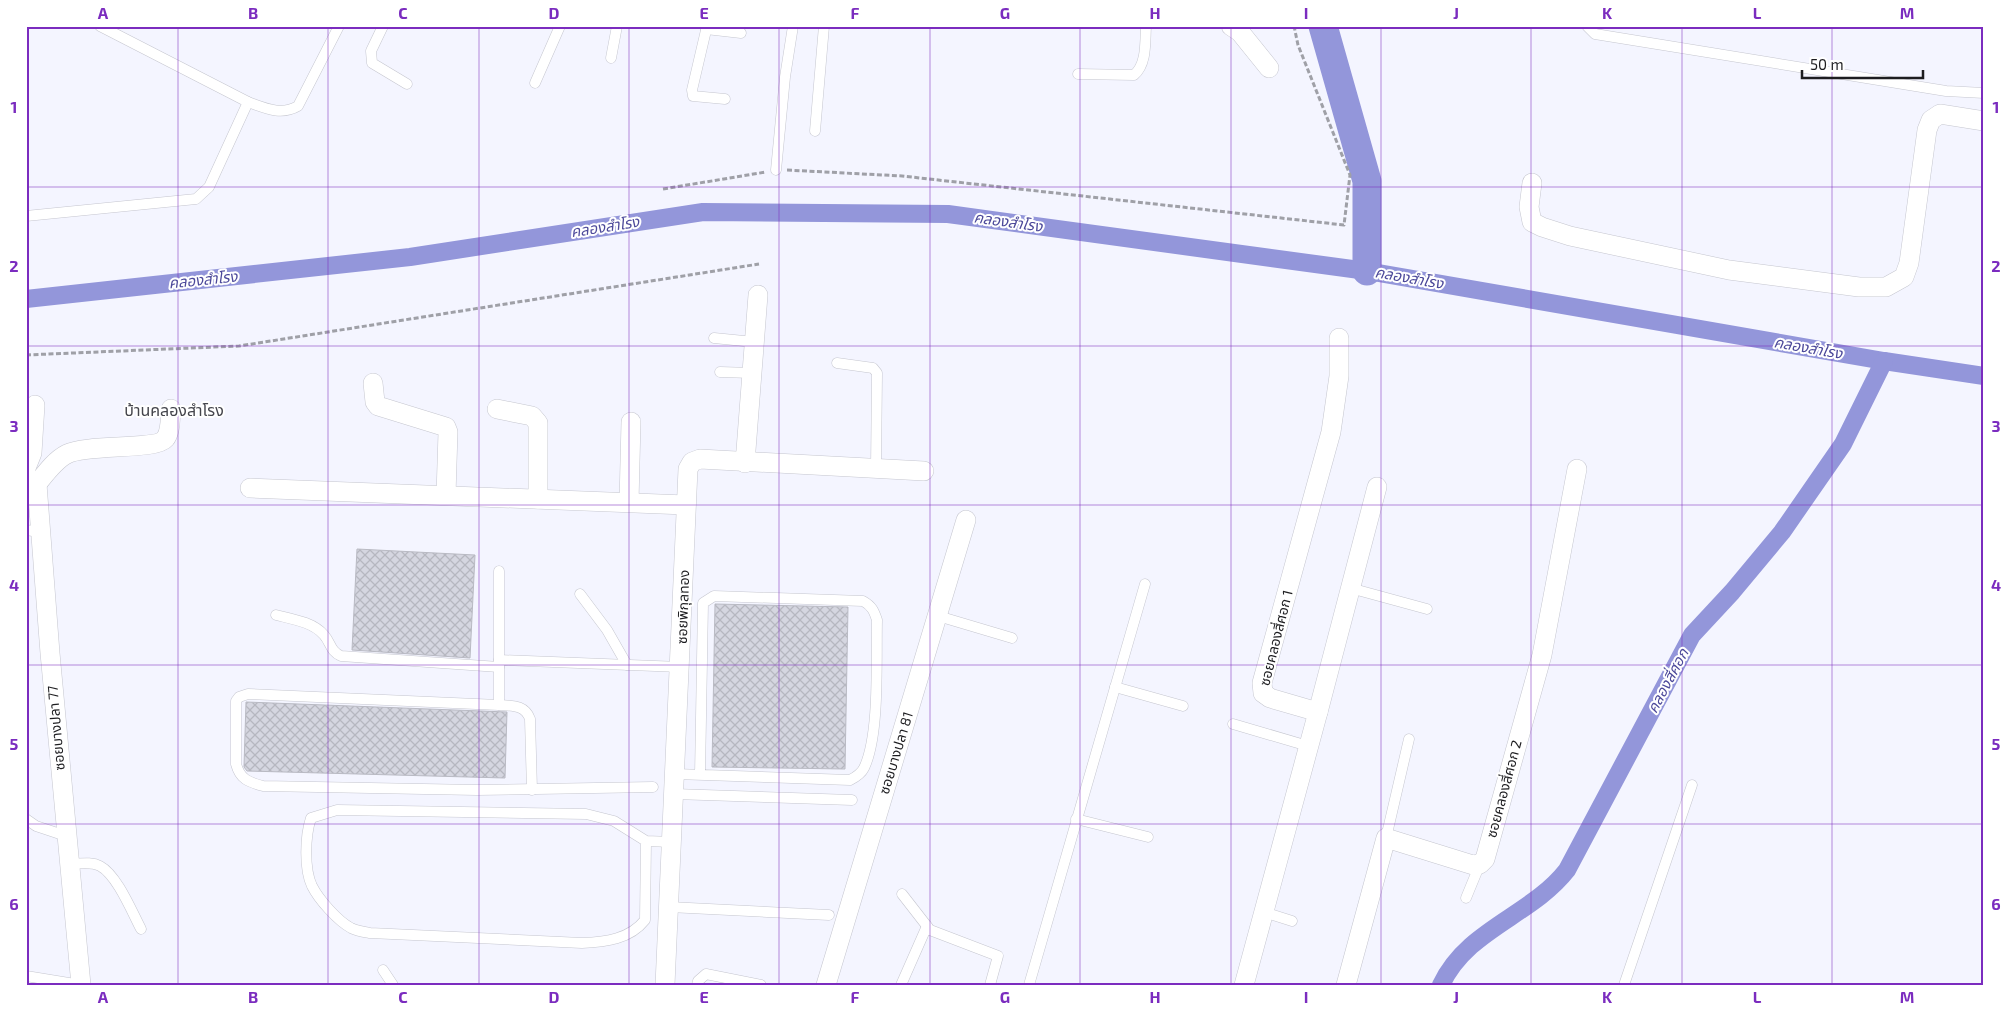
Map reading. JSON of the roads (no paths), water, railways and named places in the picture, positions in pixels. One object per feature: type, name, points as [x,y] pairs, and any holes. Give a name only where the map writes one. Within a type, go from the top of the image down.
[{"type":"street","points":[[1232,26],[1240,32],[1269,68]]},
{"type":"street","points":[[1532,183],[1529,207],[1532,222],[1570,236],[1729,270],[1859,287],[1886,287],[1899,282],[1904,277],[1909,263],[1927,130],[1931,120],[1940,114],[1984,121]]},
{"type":"street","points":[[745,463],[758,294]]},
{"type":"street","name":"ซอยคลองสี่ศอก 1","points":[[1318,712],[1270,698],[1263,693],[1262,683],[1331,432],[1339,376],[1339,338]]},
{"type":"street","points":[[373,383],[375,402],[378,406],[446,426],[448,432],[446,495]]},
{"type":"street","name":"ซอยบางปลา 77","points":[[35,405],[30,476],[33,531],[81,985]]},
{"type":"street","points":[[30,476],[68,454],[125,445],[158,443],[164,440],[168,434],[171,409]]},
{"type":"street","points":[[497,410],[532,416],[538,423],[538,499]]},
{"type":"street","points":[[629,502],[631,422]]},
{"type":"street","name":"ซอยพิกุลทอง","points":[[665,985],[688,469],[692,462],[700,459],[924,472]]},
{"type":"street","name":"ซอยคลองสี่ศอก 2","points":[[1480,864],[1485,859],[1542,655],[1577,469]]},
{"type":"street","points":[[250,488],[686,505]]},
{"type":"street","points":[[1244,985],[1377,488]]},
{"type":"street","name":"ซอยบางปลา 81","points":[[826,985],[966,520]]},
{"type":"street","points":[[1346,985],[1386,838],[1473,865],[1480,864]]},
{"type":"lane","points":[[100,26],[248,102],[282,112],[298,106],[340,26]]},
{"type":"lane","points":[[383,26],[371,50],[372,63],[407,84]]},
{"type":"lane","points":[[535,83],[560,26]]},
{"type":"lane","points":[[611,58],[617,26]]},
{"type":"lane","points":[[776,170],[785,77],[793,26]]},
{"type":"lane","points":[[815,131],[824,26]]},
{"type":"lane","points":[[1078,74],[1134,75],[1140,70],[1143,62],[1146,26]]},
{"type":"lane","points":[[1587,26],[1595,34],[1946,91],[1984,93]]},
{"type":"lane","points":[[726,99],[692,96],[706,28],[742,33]]},
{"type":"lane","points":[[26,216],[196,199],[209,187],[248,102]]},
{"type":"lane","points":[[714,338],[754,342]]},
{"type":"lane","points":[[837,363],[873,368],[877,373],[876,469]]},
{"type":"lane","points":[[720,372],[752,373]]},
{"type":"lane","points":[[499,571],[499,705]]},
{"type":"lane","points":[[1028,985],[1145,584]]},
{"type":"lane","points":[[1350,588],[1427,608]]},
{"type":"lane","points":[[580,594],[606,630],[627,665]]},
{"type":"lane","points":[[673,785],[700,775],[850,780],[858,776],[864,768],[868,756],[874,727],[877,620],[874,610],[863,601],[714,596],[703,603],[700,775]]},
{"type":"lane","points":[[276,615],[305,623],[316,629],[324,635],[334,653],[341,656],[499,664],[680,667]]},
{"type":"lane","points":[[938,616],[1012,638]]},
{"type":"lane","points":[[1115,687],[1183,706]]},
{"type":"lane","points":[[532,790],[530,719],[527,711],[521,707],[243,694],[236,701],[236,764],[238,773],[242,778],[263,786],[532,790],[653,786]]},
{"type":"lane","points":[[1233,724],[1308,746]]},
{"type":"lane","points":[[1386,838],[1408,740]]},
{"type":"lane","points":[[673,785],[852,800]]},
{"type":"lane","points":[[1624,985],[1692,785]]},
{"type":"lane","points":[[646,841],[645,920],[638,929],[626,936],[600,942],[380,934],[354,930],[346,925],[317,894],[308,874],[308,828],[311,818],[337,810],[586,814],[614,821],[646,841],[672,842]]},
{"type":"lane","points":[[26,819],[36,826],[66,836]]},
{"type":"lane","points":[[1076,819],[1148,837]]},
{"type":"lane","points":[[69,864],[100,866],[112,876],[141,929]]},
{"type":"lane","points":[[1466,898],[1480,864]]},
{"type":"lane","points":[[902,894],[930,930],[998,956],[990,985]]},
{"type":"lane","points":[[669,907],[829,915]]},
{"type":"lane","points":[[1264,912],[1292,921]]},
{"type":"lane","points":[[901,985],[927,926]]},
{"type":"lane","points":[[383,970],[393,985]]},
{"type":"lane","points":[[697,985],[698,980],[706,974],[761,985]]},
{"type":"lane","points":[[26,976],[81,985]]},
{"type":"waterway","points":[[1323,26],[1367,181],[1367,271]]},
{"type":"waterway","name":"คลองสำโรง","points":[[26,299],[410,257],[703,212],[948,214],[1367,271],[1884,361],[1984,376]]},
{"type":"waterway","name":"คลองสี่ศอก","points":[[1441,985],[1452,966],[1467,950],[1483,936],[1536,899],[1567,870],[1692,635],[1732,592],[1782,532],[1843,444],[1884,361]]},
{"type":"district","name":"บ้านคลองสำโรง","points":[[174,410]]}]
